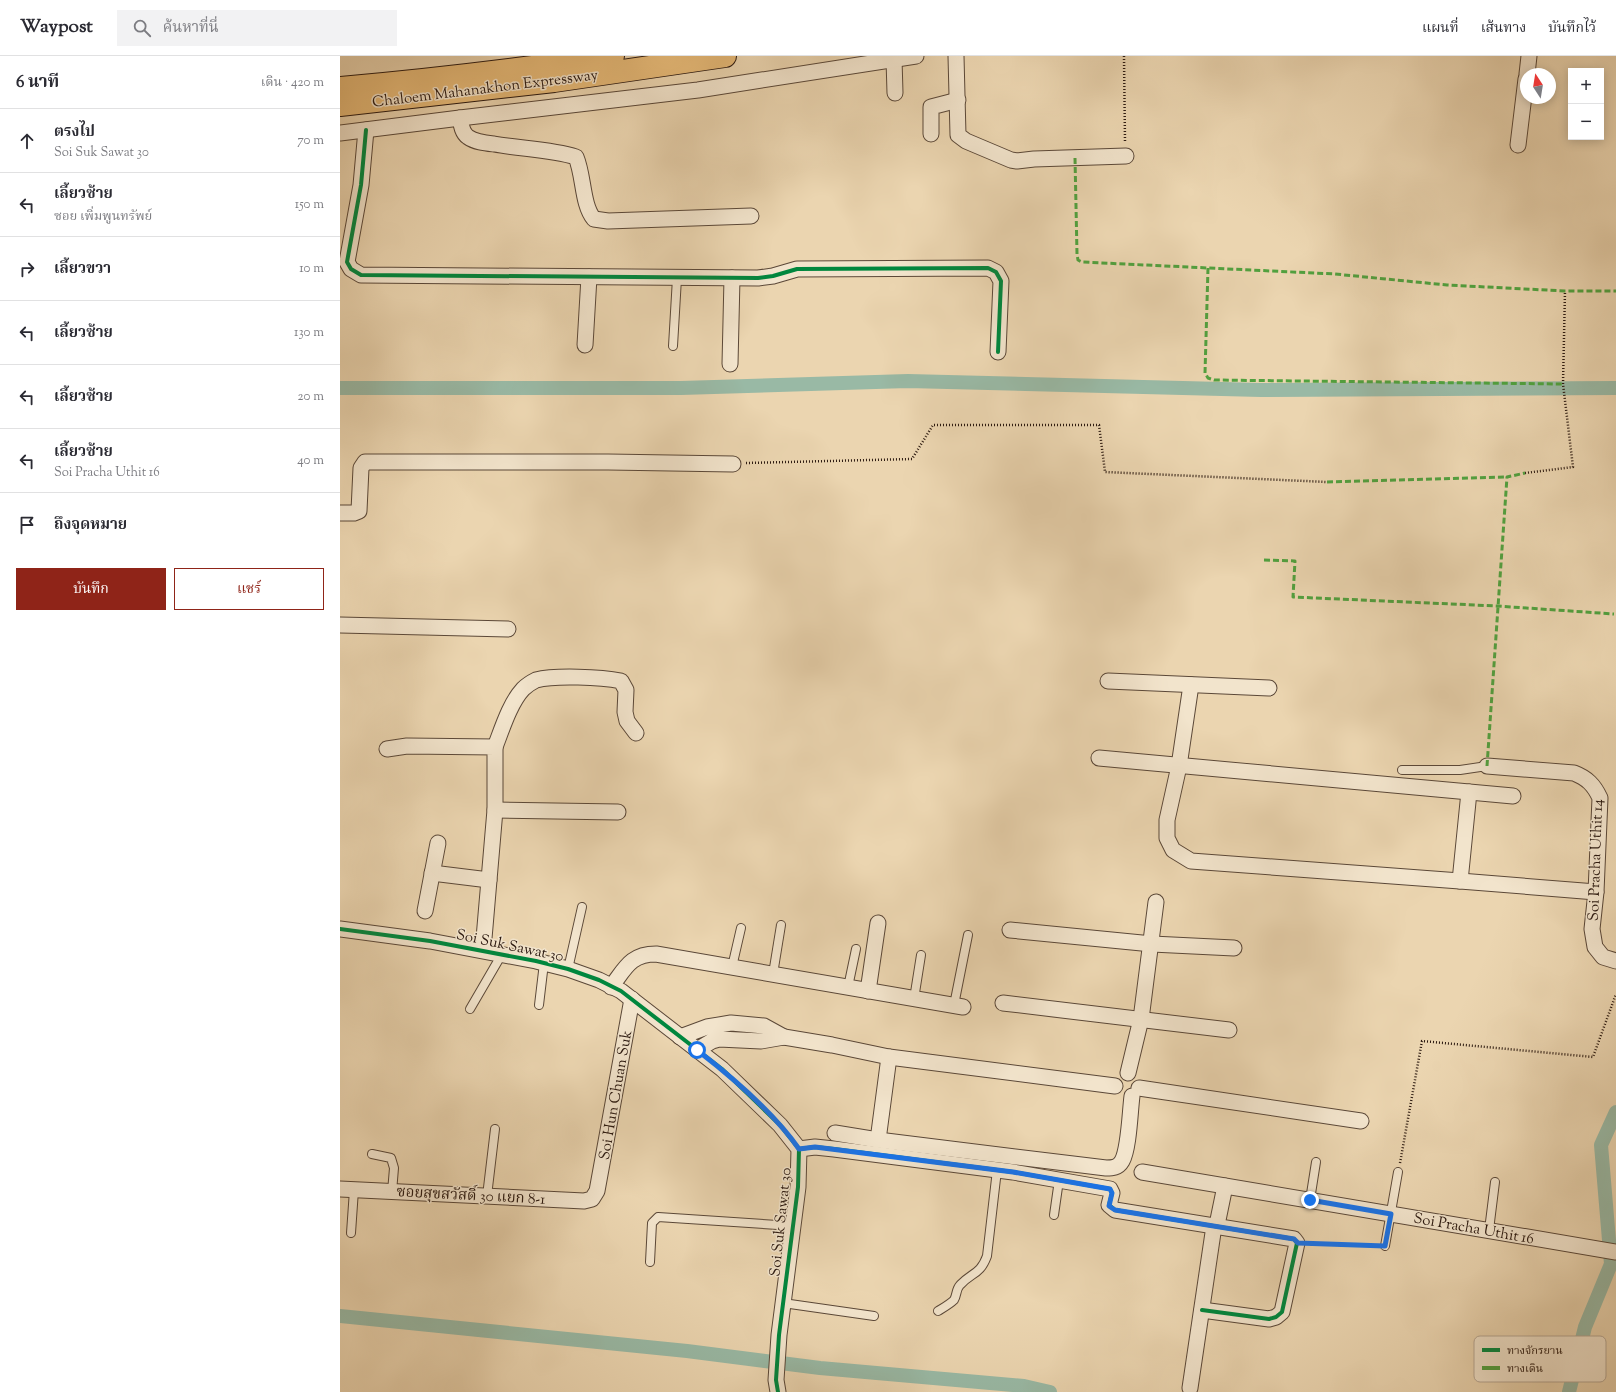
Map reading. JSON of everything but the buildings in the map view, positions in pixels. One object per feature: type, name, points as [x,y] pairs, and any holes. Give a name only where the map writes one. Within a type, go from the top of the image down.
[{"type":"highway","name":"Chaloem Mahanakhon Expressway","points":[[340,88],[392,84],[561,64],[613,56]]},
{"type":"highway","name":"Chaloem Mahanakhon Expressway","points":[[340,105],[554,81],[725,56]]},
{"type":"street","points":[[340,95],[509,77],[660,56]]},
{"type":"street","points":[[340,133],[698,90],[916,56]]},
{"type":"street","points":[[956,56],[958,135],[961,138],[978,147],[1017,161],[1034,159],[1126,156]]},
{"type":"street","points":[[1527,68],[1529,56]]},
{"type":"street","points":[[895,93],[897,58]]},
{"type":"street","points":[[931,134],[931,107],[958,100]]},
{"type":"street","points":[[1518,145],[1523,104]]},
{"type":"street","points":[[460,118],[462,130],[466,136],[475,141],[522,149],[561,152],[576,157],[580,167],[589,214],[594,219],[608,221],[751,216]]},
{"type":"street","points":[[366,130],[361,186],[347,262],[351,269],[361,275],[758,278],[773,276],[797,269],[988,268],[996,272],[1001,281],[998,352]]},
{"type":"street","points":[[585,345],[589,277]]},
{"type":"street","points":[[730,364],[732,278]]},
{"type":"street","points":[[340,513],[354,513],[359,511],[361,468],[365,462],[608,462],[733,464]]},
{"type":"street","points":[[340,626],[508,630]]},
{"type":"street","points":[[483,950],[495,810],[495,747],[508,716],[523,689],[534,681],[549,678],[611,679],[622,681],[626,690],[625,712],[627,721],[636,733]]},
{"type":"street","points":[[1108,681],[1269,688]]},
{"type":"street","points":[[1191,685],[1179,766],[1167,820],[1167,838],[1173,850],[1191,861],[1596,892]]},
{"type":"street","points":[[387,749],[406,746],[495,747]]},
{"type":"street","points":[[1099,758],[1513,796]]},
{"type":"street","name":"Soi Pracha Uthit 14","points":[[1487,766],[1574,773],[1583,777],[1595,787],[1600,798],[1596,892],[1592,929],[1595,947],[1604,957],[1616,961]]},
{"type":"street","points":[[1460,881],[1469,792]]},
{"type":"street","points":[[495,810],[618,812]]},
{"type":"street","points":[[425,911],[438,842]]},
{"type":"street","points":[[432,873],[489,880]]},
{"type":"street","points":[[1128,1073],[1141,1020],[1152,944],[1156,902]]},
{"type":"street","points":[[868,991],[878,923]]},
{"type":"street","name":"Soi Suk Sawat 30","points":[[340,929],[483,950],[568,969],[599,980],[632,999],[722,1069],[780,1125],[799,1149],[798,1187],[779,1335],[777,1386]]},
{"type":"street","points":[[1010,930],[1152,944],[1234,948]]},
{"type":"street","points":[[611,987],[632,959],[647,954],[656,954],[959,1006]]},
{"type":"street","name":"Soi Hun Chuan Suk","points":[[597,1191],[632,999]]},
{"type":"street","points":[[1003,1003],[1229,1030]]},
{"type":"street","points":[[680,1037],[712,1026],[731,1023],[764,1026],[784,1037]]},
{"type":"street","points":[[697,1050],[712,1041],[719,1039],[761,1041],[784,1037],[889,1057],[1115,1086]]},
{"type":"street","points":[[878,1140],[889,1057]]},
{"type":"street","points":[[835,1133],[878,1140],[1115,1168],[1122,1162],[1125,1153],[1135,1092],[1137,1078],[1128,1073],[1119,1076],[1115,1086],[1121,1095],[1126,1096],[1135,1092],[1361,1121]]},
{"type":"street","points":[[799,1149],[815,1147],[997,1170],[1110,1189],[1112,1193],[1109,1206],[1115,1210],[1216,1223],[1294,1239],[1298,1243],[1282,1312],[1276,1317],[1269,1319],[1202,1310]]},
{"type":"street","name":"Soi Pracha Uthit 16","points":[[1142,1172],[1616,1252]]},
{"type":"street","points":[[1190,1388],[1216,1223],[1225,1186]]},
{"type":"street","name":"ซอยสุขสวัสดิ์ 30 แยก 8-1","points":[[347,1189],[584,1201],[592,1199],[597,1191]]},
{"type":"lane","points":[[673,346],[677,278]]},
{"type":"lane","points":[[1402,770],[1460,770],[1487,766]]},
{"type":"lane","points":[[568,969],[582,907]]},
{"type":"lane","points":[[773,974],[780,925]]},
{"type":"lane","points":[[732,967],[741,928]]},
{"type":"lane","points":[[959,1006],[968,935]]},
{"type":"lane","points":[[848,987],[856,949]]},
{"type":"lane","points":[[470,1009],[502,954]]},
{"type":"lane","points":[[914,999],[921,954]]},
{"type":"lane","points":[[539,1005],[544,963]]},
{"type":"lane","points":[[487,1196],[495,1128]]},
{"type":"lane","points":[[372,1154],[391,1158],[394,1163],[392,1192]]},
{"type":"lane","points":[[1310,1200],[1316,1162]]},
{"type":"lane","points":[[938,1311],[954,1299],[958,1287],[966,1278],[976,1273],[984,1266],[987,1256],[997,1170]]},
{"type":"lane","points":[[1385,1246],[1398,1172]]},
{"type":"lane","points":[[1054,1216],[1059,1180]]},
{"type":"lane","points":[[1489,1230],[1495,1182]]},
{"type":"lane","points":[[347,1189],[351,1233]]},
{"type":"lane","points":[[650,1262],[652,1223],[658,1217],[793,1226]]},
{"type":"lane","points":[[783,1303],[874,1316]]},
{"type":"path","points":[[1124,56],[1126,156]]},
{"type":"path","points":[[1525,473],[1573,467],[1563,386],[1565,291]]},
{"type":"path","points":[[733,464],[912,459],[932,425],[1099,425],[1105,472],[1327,482]]},
{"type":"path","points":[[1398,1172],[1422,1041],[1593,1057],[1616,994]]},
{"type":"path","points":[[1298,1243],[1385,1246]]},
{"type":"waterway","points":[[340,388],[681,388],[908,381],[1261,390],[1616,388]]},
{"type":"waterway","points":[[1583,1336],[1585,1327],[1611,1264],[1601,1145],[1616,1112]]},
{"type":"waterway","points":[[340,1316],[687,1351],[820,1368],[1024,1386],[1050,1392]]},
{"type":"waterway","points":[[1569,1392],[1571,1382]]},
{"type":"marked path","points":[[1075,158],[1077,254],[1078,260],[1082,262],[1335,274],[1447,285],[1565,291],[1616,291]]},
{"type":"marked path","points":[[1208,268],[1205,373],[1208,378],[1214,380],[1563,384]]},
{"type":"marked path","points":[[1487,766],[1507,477],[1525,473]]},
{"type":"marked path","points":[[1327,482],[1507,477]]},
{"type":"marked path","points":[[1264,560],[1295,561],[1293,597],[1497,606],[1614,614]]},
{"type":"cycle path","points":[[366,130],[361,185],[347,262],[351,269],[361,275],[758,278],[773,276],[797,269],[988,268],[996,272],[1001,281],[998,352]]},
{"type":"cycle path","points":[[340,929],[430,941],[536,961],[568,969],[599,980],[621,991],[722,1069],[780,1125],[799,1149],[798,1187],[779,1335],[776,1380],[778,1392]]},
{"type":"cycle path","points":[[799,1149],[815,1147],[834,1149],[1013,1172],[1110,1189],[1112,1193],[1109,1205],[1115,1210],[1294,1239],[1297,1243],[1282,1312],[1276,1317],[1269,1319],[1202,1310]]},
{"type":"route","points":[[697,1050],[722,1069],[780,1125],[799,1149],[815,1147],[1013,1172],[1110,1189],[1112,1193],[1109,1206],[1115,1210],[1294,1239],[1298,1243],[1385,1246],[1391,1214],[1310,1200]]}]
